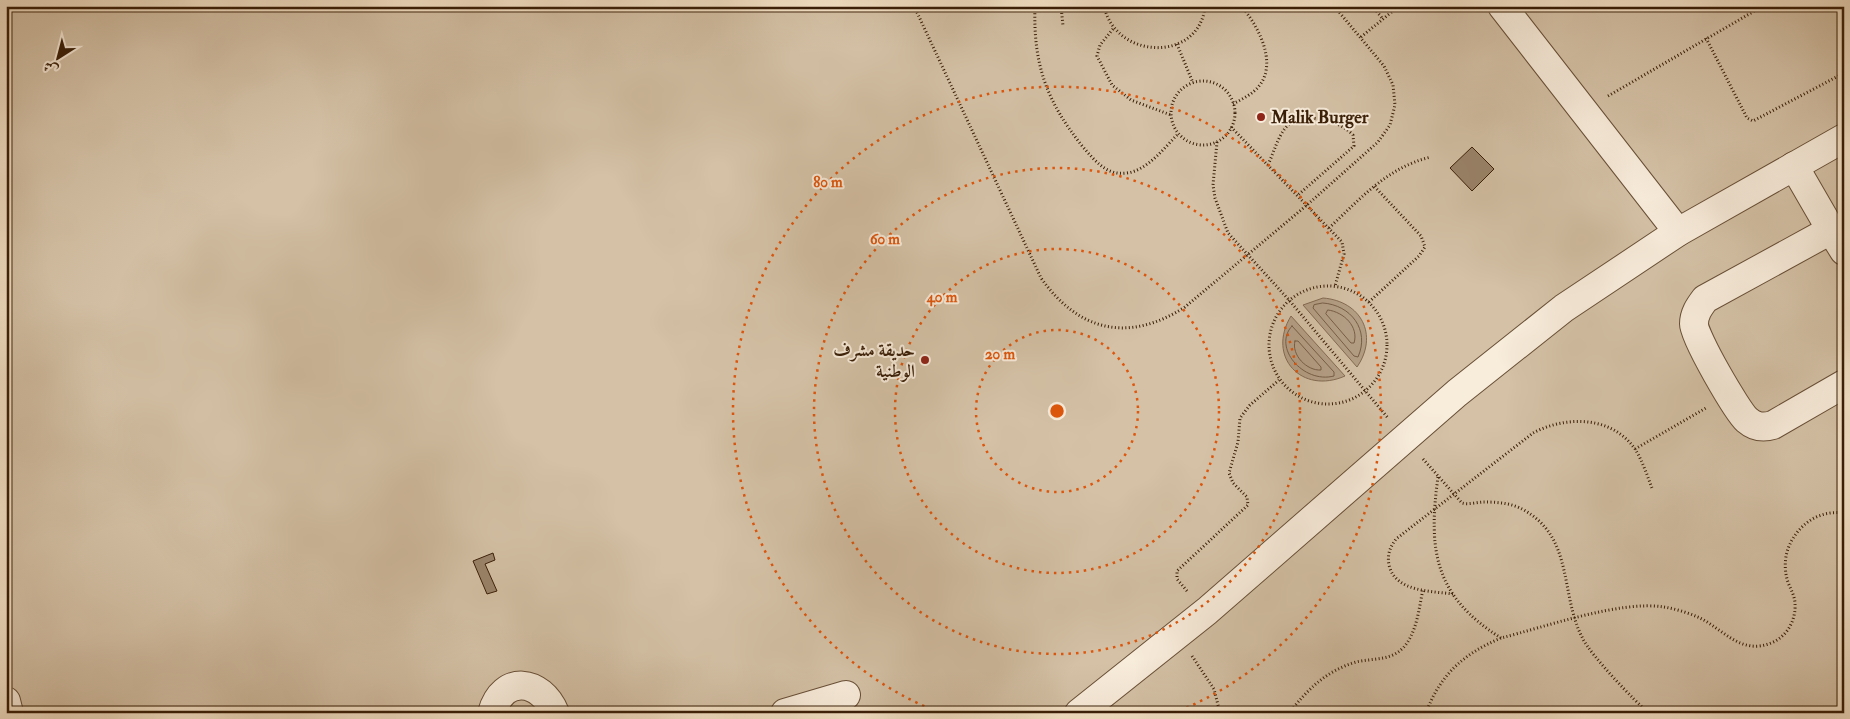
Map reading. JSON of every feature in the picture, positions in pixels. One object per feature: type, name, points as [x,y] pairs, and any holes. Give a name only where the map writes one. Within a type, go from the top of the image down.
[{"type":"street","points":[[1502,6],[1678,232]]},
{"type":"street","points":[[1079,713],[1207,611],[1510,349],[1564,308],[1678,232],[1844,138]]},
{"type":"street","points":[[1794,166],[1837,240],[1712,294],[1699,307],[1694,324],[1696,333],[1746,420],[1759,426],[1773,425],[1844,384]]},
{"type":"street","points":[[492,713],[495,702],[502,693],[512,687],[523,685],[535,688],[545,694],[555,713]]},
{"type":"street","points":[[785,713],[846,695]]},
{"type":"street","points":[[6,701],[9,713]]},
{"type":"path","points":[[914,6],[1041,278],[1055,298],[1073,313],[1095,324],[1118,329],[1142,327],[1164,320],[1185,307],[1307,206],[1378,142],[1390,125],[1395,105],[1393,85],[1384,66],[1334,6]]},
{"type":"path","points":[[1035,6],[1034,30],[1037,55],[1049,95],[1064,124],[1096,163],[1114,173],[1136,171],[1144,166],[1178,134]]},
{"type":"path","points":[[1061,6],[1063,26]]},
{"type":"path","points":[[1104,6],[1113,28],[1126,41],[1142,48],[1160,49],[1177,44],[1190,36],[1199,24],[1205,6]]},
{"type":"path","points":[[1233,104],[1260,86],[1267,69],[1258,30],[1241,6]]},
{"type":"path","points":[[1372,6],[1383,19]]},
{"type":"path","points":[[1361,37],[1399,6]]},
{"type":"path","points":[[1589,117],[1607,97],[1618,89],[1763,6]]},
{"type":"path","points":[[1113,28],[1100,45],[1097,56],[1112,85],[1131,100],[1171,115]]},
{"type":"path","points":[[1706,38],[1748,118],[1753,121],[1844,73]]},
{"type":"path","points":[[1177,44],[1193,83]]},
{"type":"path","points":[[1203,81],[1213,83],[1229,95],[1235,116],[1232,127],[1226,136],[1207,145],[1197,144],[1178,134],[1171,115],[1177,95],[1193,83],[1203,81]]},
{"type":"path","points":[[1268,165],[1287,124],[1300,117],[1334,122],[1353,135],[1354,146],[1298,195]]},
{"type":"path","points":[[1232,127],[1329,228],[1344,248],[1335,286]]},
{"type":"path","points":[[1329,228],[1374,186],[1400,167],[1431,157]]},
{"type":"path","points":[[1369,302],[1419,256],[1424,247],[1421,236],[1374,186]]},
{"type":"path","points":[[1318,286],[1335,286],[1359,294],[1369,302],[1380,315],[1386,331],[1388,347],[1381,372],[1366,391],[1352,400],[1336,404],[1320,404],[1304,400],[1290,392],[1279,380],[1271,364],[1268,346],[1270,329],[1277,313],[1289,300],[1303,291],[1318,286]]},
{"type":"path","points":[[1207,611],[1179,583],[1176,576],[1178,571],[1248,505],[1247,497],[1233,483],[1229,473],[1238,442],[1240,418],[1250,404],[1279,380]]},
{"type":"path","points":[[1635,449],[1730,394]]},
{"type":"path","points":[[1453,594],[1409,587],[1395,578],[1390,571],[1388,554],[1396,539],[1533,433],[1559,422],[1573,420],[1601,425],[1626,439],[1635,449],[1652,488]]},
{"type":"path","points":[[1438,476],[1433,532],[1436,554],[1453,594],[1466,612],[1482,626],[1501,638]]},
{"type":"path","points":[[1426,713],[1440,682],[1452,667],[1482,646],[1501,638],[1625,607],[1644,606],[1683,612],[1701,618],[1743,645],[1765,646],[1784,634],[1791,625],[1795,614],[1795,602],[1787,579],[1785,566],[1790,542],[1806,523],[1817,516],[1844,512]]},
{"type":"path","points":[[1290,713],[1315,683],[1328,674],[1359,662],[1383,659],[1403,648],[1414,628],[1423,589]]},
{"type":"path","points":[[1177,636],[1207,675],[1214,688],[1220,713]]},
{"type":"shaded area","name":"حديقة مشرف الوطنية","points":[[6,6],[1844,6],[1844,713],[6,713]]},
{"type":"water","points":[[1323,298],[1347,306],[1356,313],[1362,322],[1366,332],[1366,343],[1357,367],[1303,305]]},
{"type":"water","points":[[1291,316],[1345,376],[1329,381],[1315,380],[1302,376],[1292,368],[1286,358],[1283,345],[1284,331]]},
{"type":"building","points":[[1472,147],[1494,169],[1472,191],[1450,168]]},
{"type":"building","points":[[493,553],[495,560],[485,564],[497,591],[487,594],[473,561]]},
{"type":"place","name":"Malik Burger","points":[[1261,117]]},
{"type":"place","name":"حديقة مشرف الوطنية","points":[[925,360]]}]
